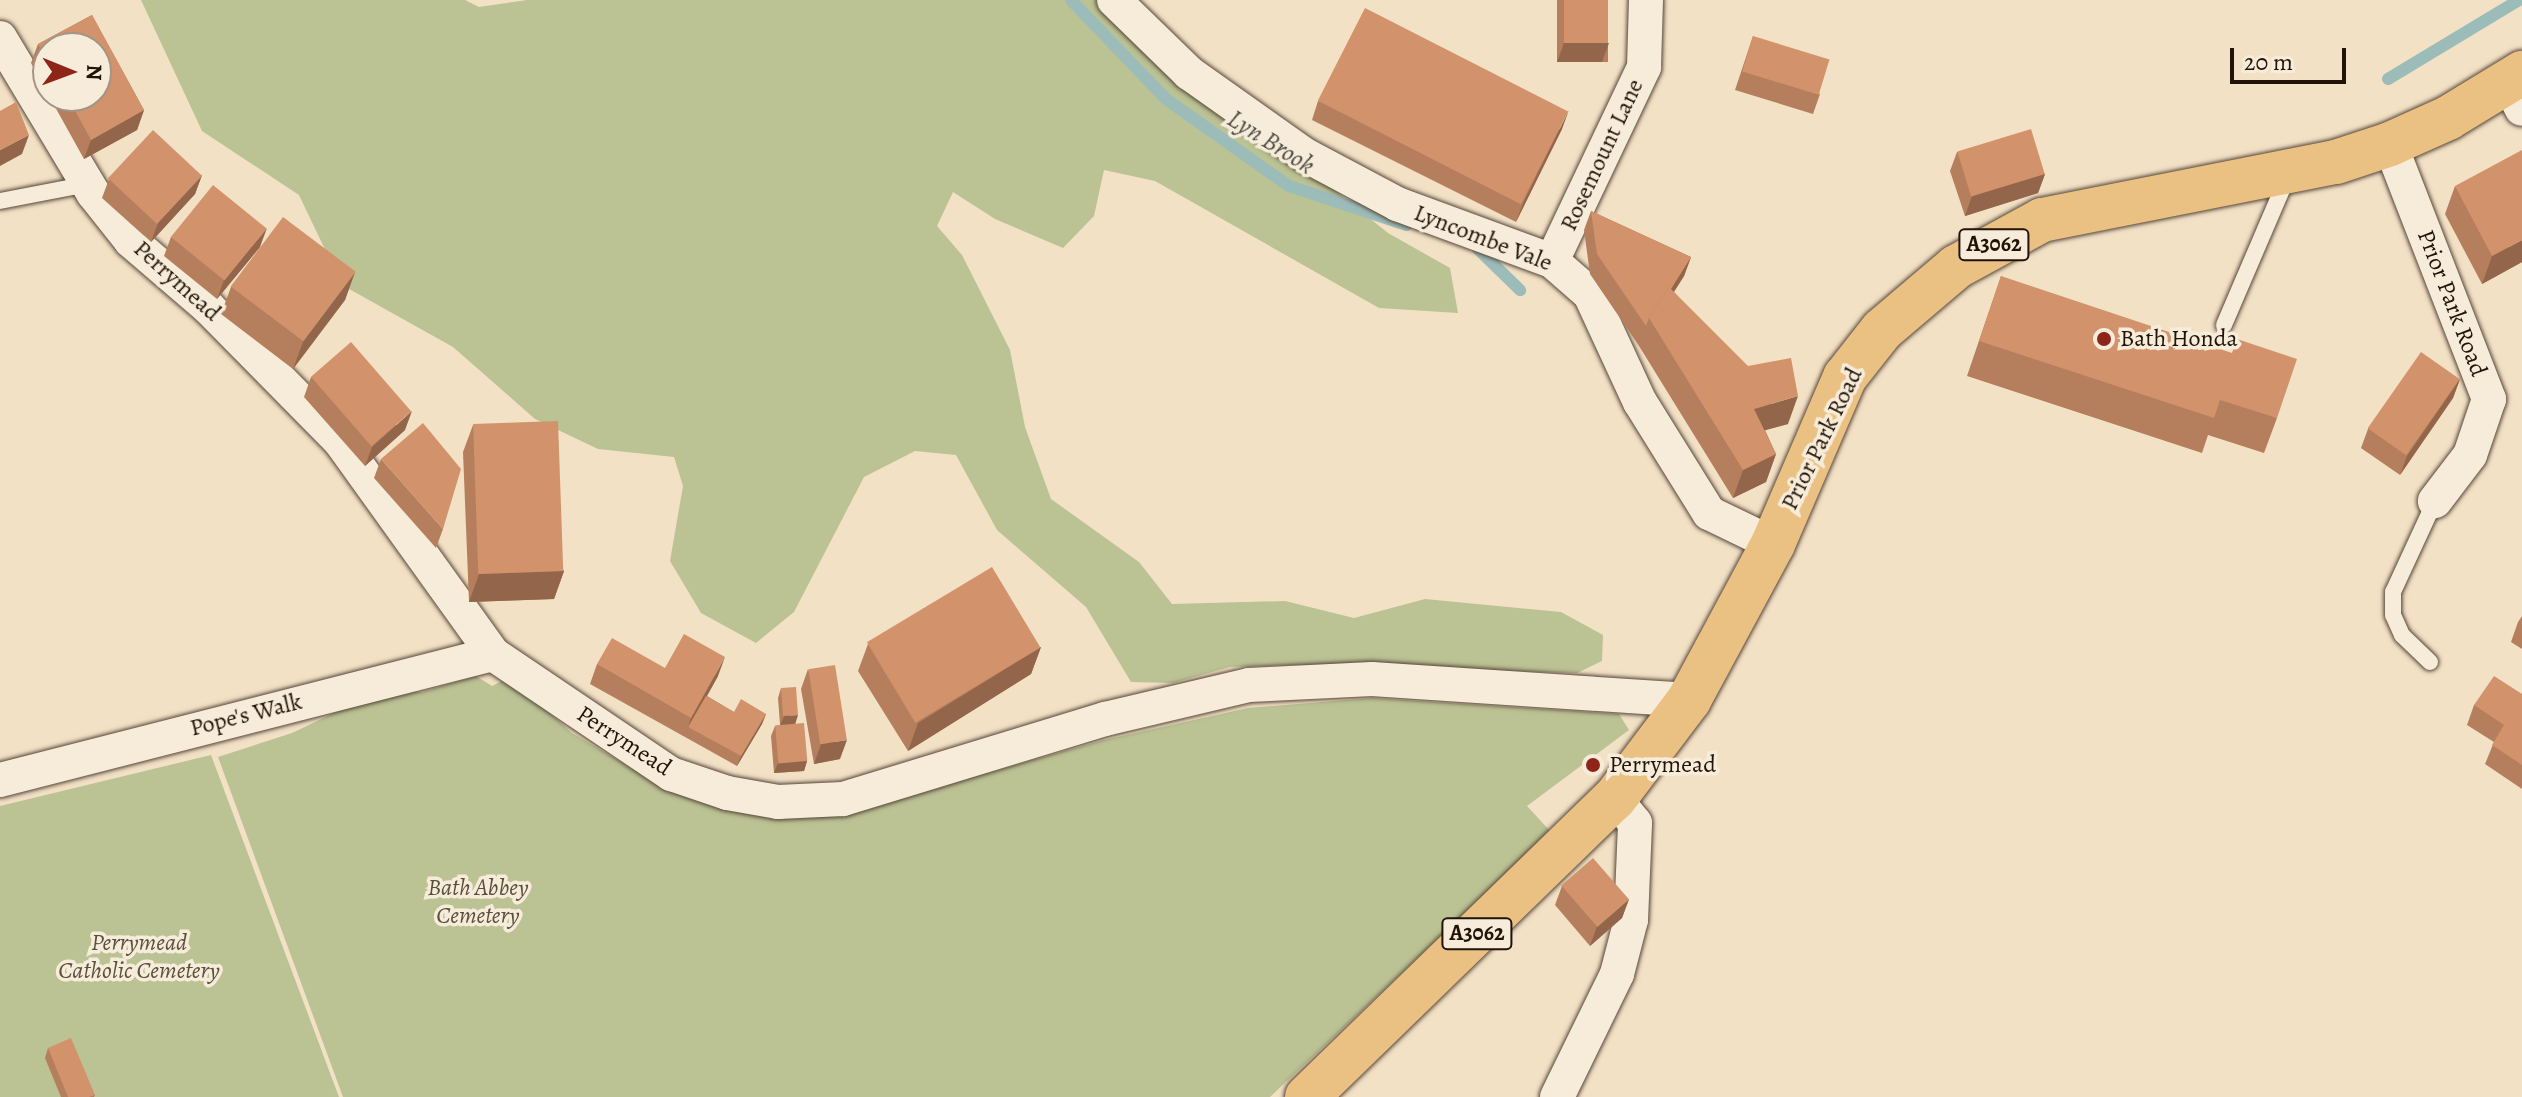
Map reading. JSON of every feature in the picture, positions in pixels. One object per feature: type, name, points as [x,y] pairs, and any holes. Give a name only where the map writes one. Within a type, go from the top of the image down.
[{"type":"main road","name":"Prior Park Road","points":[[1689,700],[1773,544],[1845,377],[1882,330],[1956,267],[2042,220],[2290,171],[2390,144],[2517,88]]},
{"type":"main road","name":"A3062","points":[[1307,1097],[1615,798],[1689,700]]},
{"type":"street","name":"Lyncombe Vale","points":[[1114,0],[1189,73],[1305,155],[1397,204],[1552,261],[1590,294],[1640,402],[1709,513],[1773,544]]},
{"type":"street","name":"Rosemount Lane","points":[[1552,261],[1644,67],[1646,0]]},
{"type":"street","name":"Perrymead","points":[[0,38],[88,184],[131,241],[208,307],[340,441],[493,654],[671,774],[727,793],[778,802],[843,799],[1105,719],[1249,685],[1372,679],[1689,700]]},
{"type":"street","name":"Prior Park Road","points":[[2390,144],[2489,399],[2470,455],[2435,501]]},
{"type":"street","name":"Pope's Walk","points":[[0,780],[493,654]]},
{"type":"street","points":[[1557,1097],[1617,974],[1631,920],[1635,823],[1615,798]]},
{"type":"lane","points":[[2224,325],[2290,171]]},
{"type":"lane","points":[[0,201],[88,184]]},
{"type":"lane","points":[[2430,662],[2402,635],[2393,615],[2393,592],[2435,501]]},
{"type":"green space","points":[[141,0],[465,0],[479,7],[527,0],[1098,0],[1388,233],[1450,268],[1458,313],[1379,308],[1155,181],[1104,170],[1094,216],[1063,248],[995,219],[953,192],[937,226],[962,255],[1010,350],[1025,427],[1051,499],[1139,562],[1172,604],[1285,601],[1354,618],[1425,599],[1561,612],[1603,635],[1602,661],[1577,673],[1295,665],[1230,667],[1173,683],[1131,682],[1086,607],[997,530],[956,455],[915,451],[864,477],[794,612],[756,643],[701,613],[670,561],[683,486],[674,457],[598,449],[535,419],[453,347],[342,285],[299,195],[202,131]]},
{"type":"green space","name":"Bath Abbey Cemetery","points":[[476,676],[492,686],[510,677],[572,733],[665,788],[746,814],[835,816],[1104,740],[1248,708],[1372,698],[1619,714],[1629,730],[1527,806],[1551,832],[1270,1097],[343,1097],[218,757],[292,733],[378,692],[422,692]]},
{"type":"green space","name":"Perrymead Catholic Cemetery","points":[[211,755],[339,1097],[0,1097],[0,806]]},
{"type":"building","points":[[1564,0],[1608,0],[1608,43],[1564,43]]},
{"type":"building","points":[[1365,8],[1568,112],[1521,204],[1318,101]]},
{"type":"building","points":[[92,15],[101,32],[60,32]]},
{"type":"building","points":[[1753,36],[1830,59],[1819,95],[1742,71]]},
{"type":"building","points":[[112,52],[144,110],[91,140],[76,112],[112,112]]},
{"type":"building","points":[[16,102],[29,135],[0,150],[0,111]]},
{"type":"building","points":[[2031,129],[2045,174],[1971,196],[1957,152]]},
{"type":"building","points":[[153,130],[202,176],[157,224],[108,178]]},
{"type":"building","points":[[2522,150],[2522,240],[2492,256],[2455,186]]},
{"type":"building","points":[[213,185],[267,228],[224,280],[171,237]]},
{"type":"building","points":[[1591,211],[1691,257],[1646,326],[1597,254]]},
{"type":"building","points":[[283,217],[356,272],[303,341],[231,286]]},
{"type":"building","points":[[2001,276],[2232,353],[2237,339],[2297,359],[2277,418],[2220,400],[2214,418],[1979,341]]},
{"type":"building","points":[[1669,287],[1748,366],[1791,358],[1798,396],[1754,409],[1776,454],[1743,470],[1649,318]]},
{"type":"building","points":[[351,342],[411,411],[371,446],[311,377]]},
{"type":"building","points":[[2421,352],[2460,379],[2406,455],[2368,428]]},
{"type":"building","points":[[558,421],[563,571],[478,574],[473,424]]},
{"type":"building","points":[[423,423],[461,469],[443,529],[381,459]]},
{"type":"building","points":[[992,567],[1040,648],[915,723],[867,642]]},
{"type":"building","points":[[684,634],[725,657],[691,718],[597,664],[612,638],[665,668]]},
{"type":"building","points":[[835,665],[847,740],[820,744],[808,669]]},
{"type":"building","points":[[2494,676],[2522,694],[2522,765],[2492,745],[2504,725],[2474,705]]},
{"type":"building","points":[[796,687],[798,715],[783,716],[781,688]]},
{"type":"building","points":[[706,696],[734,712],[741,699],[766,714],[741,756],[688,727]]},
{"type":"building","points":[[804,723],[807,761],[778,763],[775,726]]},
{"type":"building","points":[[1593,858],[1629,900],[1597,927],[1561,886]]},
{"type":"building","points":[[71,1038],[95,1095],[68,1097],[48,1048]]},
{"type":"waterway","name":"Lyn Brook","points":[[1071,0],[1166,99],[1289,186],[1407,225]]},
{"type":"waterway","name":"Lyn Brook","points":[[2388,79],[2519,0]]},
{"type":"waterway","name":"Lyn Brook","points":[[1478,249],[1520,290]]},
{"type":"place","name":"Bath Honda","points":[[2104,339]]},
{"type":"place","name":"Perrymead","points":[[1593,765]]}]
